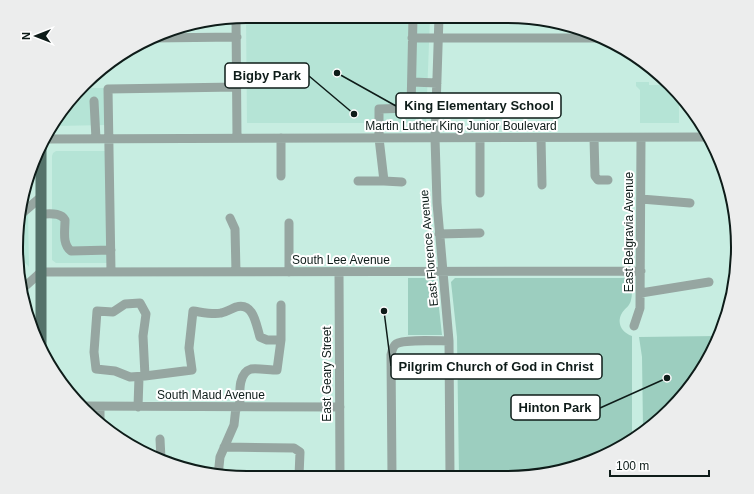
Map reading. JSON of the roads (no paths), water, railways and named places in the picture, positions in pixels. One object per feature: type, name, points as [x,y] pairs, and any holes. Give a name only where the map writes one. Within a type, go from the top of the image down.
[{"type":"main road","points":[[41,159],[41,335]]},
{"type":"main road","points":[[35,175],[41,182]]},
{"type":"street","points":[[236,23],[237,138]]},
{"type":"street","points":[[384,181],[379,109],[411,108],[413,23]]},
{"type":"street","name":"East Florence Avenue","points":[[439,23],[435,138],[439,234],[450,341],[450,471]]},
{"type":"street","points":[[167,38],[237,37]]},
{"type":"street","points":[[412,38],[587,38]]},
{"type":"street","points":[[412,82],[437,83]]},
{"type":"street","points":[[111,272],[108,88],[237,87]]},
{"type":"street","points":[[94,101],[96,139]]},
{"type":"street","name":"Martin Luther King Junior Boulevard","points":[[51,139],[702,137]]},
{"type":"street","points":[[281,138],[281,176]]},
{"type":"street","points":[[480,138],[480,193]]},
{"type":"street","points":[[541,138],[542,185]]},
{"type":"street","points":[[594,138],[595,176],[598,180],[608,180]]},
{"type":"street","name":"East Belgravia Avenue","points":[[634,326],[640,308],[641,138]]},
{"type":"street","points":[[358,181],[402,182]]},
{"type":"street","points":[[26,210],[41,197]]},
{"type":"street","points":[[641,199],[690,203]]},
{"type":"street","points":[[41,214],[61,215],[64,217],[65,243],[67,248],[71,251],[111,250]]},
{"type":"street","points":[[230,218],[235,229],[236,272]]},
{"type":"street","points":[[288,223],[289,272]]},
{"type":"street","points":[[439,234],[480,233]]},
{"type":"street","name":"South Lee Avenue","points":[[41,272],[640,271]]},
{"type":"street","points":[[26,285],[41,272]]},
{"type":"street","name":"East Geary Street","points":[[339,272],[340,471]]},
{"type":"street","points":[[640,293],[709,282]]},
{"type":"street","points":[[138,407],[142,376],[143,336],[146,314],[140,303],[125,304],[113,312],[97,311],[94,352],[96,369],[115,371],[130,376],[142,376],[192,370],[189,348],[193,311],[220,313],[238,306],[243,307],[249,309],[254,314],[260,337],[267,340],[281,340]]},
{"type":"street","points":[[218,469],[218,463],[234,425],[241,380],[251,369],[277,370],[281,340],[281,305]]},
{"type":"street","points":[[392,471],[392,349],[401,341],[450,341]]},
{"type":"street","name":"South Maud Avenue","points":[[90,406],[340,407]]},
{"type":"street","points":[[100,407],[100,416]]},
{"type":"street","points":[[160,439],[161,454]]},
{"type":"street","points":[[224,447],[294,448],[300,452],[299,471]]},
{"type":"place","name":"King Elementary School","points":[[337,73]]},
{"type":"place","name":"Bigby Park","points":[[354,114]]},
{"type":"place","name":"Pilgrim Church of God in Christ","points":[[384,311]]},
{"type":"place","name":"Hinton Park","points":[[667,378]]}]
